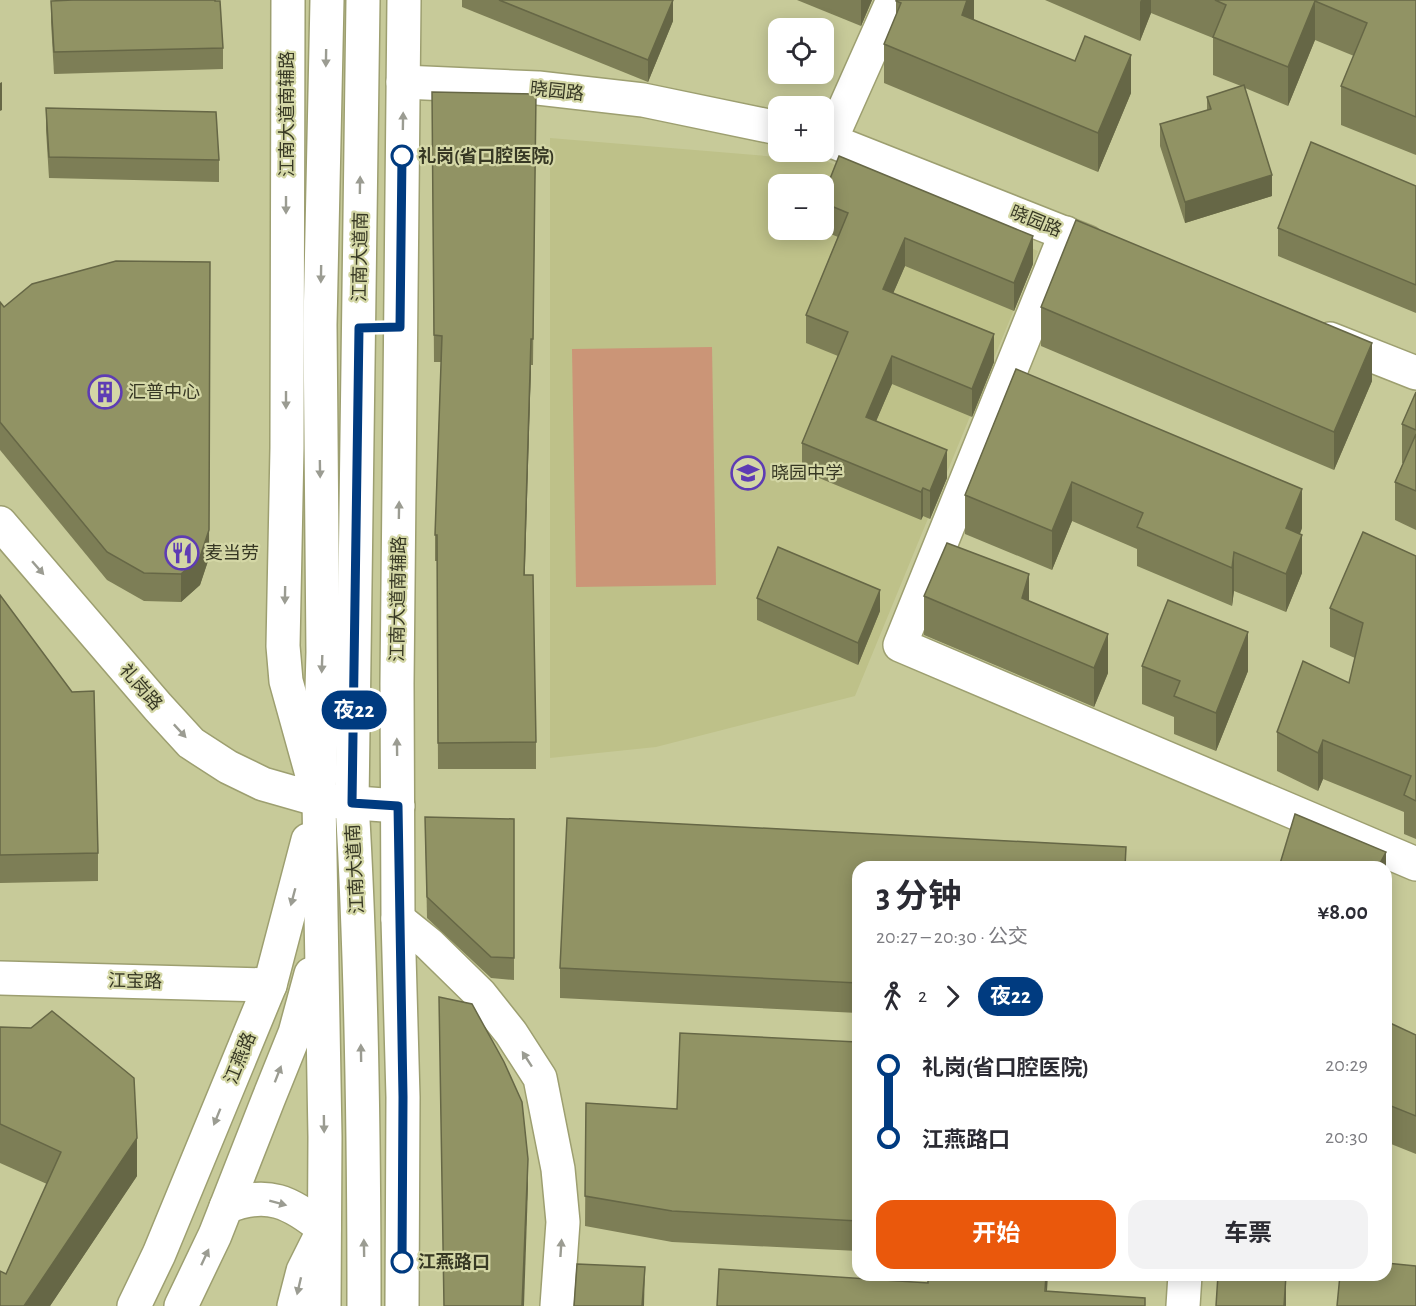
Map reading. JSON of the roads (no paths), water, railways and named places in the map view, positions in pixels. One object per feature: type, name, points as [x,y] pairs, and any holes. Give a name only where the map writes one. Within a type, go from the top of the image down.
[{"type":"street","name":"江南大道南辅路","points":[[288,0],[286,512],[283,646],[286,681],[319,800]]},
{"type":"street","name":"江南大道南","points":[[324,1306],[325,1127],[319,800],[323,652],[320,325],[327,0]]},
{"type":"street","name":"江南大道南","points":[[363,0],[352,803],[357,898],[364,1306]]},
{"type":"street","name":"江南大道南辅路","points":[[402,1306],[403,1097],[398,919],[397,684],[404,0]]},
{"type":"street","points":[[834,124],[893,0]]},
{"type":"street","name":"晓园路","points":[[404,82],[538,88],[643,100],[768,126]]},
{"type":"street","name":"晓园路","points":[[834,142],[1110,251]]},
{"type":"street","points":[[1066,233],[900,645],[1416,864]]},
{"type":"street","points":[[286,324],[320,325]]},
{"type":"street","points":[[359,328],[400,327]]},
{"type":"street","points":[[1307,330],[1416,374]]},
{"type":"street","name":"礼岗路","points":[[0,523],[191,743],[228,767],[263,784],[319,800],[398,806]]},
{"type":"street","name":"江燕路","points":[[134,1306],[159,1254],[270,985],[319,800]]},
{"type":"street","points":[[181,1306],[215,1235],[294,1033],[344,851],[352,803]]},
{"type":"street","points":[[398,919],[429,944],[480,994],[511,1033],[540,1078],[558,1169],[563,1222],[557,1306]]},
{"type":"street","name":"江宝路","points":[[0,978],[270,985]]},
{"type":"street","points":[[226,1207],[245,1199],[276,1200],[301,1211],[324,1229],[303,1271],[294,1306]]},
{"type":"street","points":[[1183,1306],[1185,1281]]},
{"type":"place","name":"礼岗(省口腔医院)","points":[[402,156]]},
{"type":"place","name":"汇普中心","points":[[105,392]]},
{"type":"place","name":"晓园中学","points":[[748,473]]},
{"type":"place","name":"麦当劳","points":[[182,553]]},
{"type":"place","name":"江燕路口","points":[[402,1262]]}]
